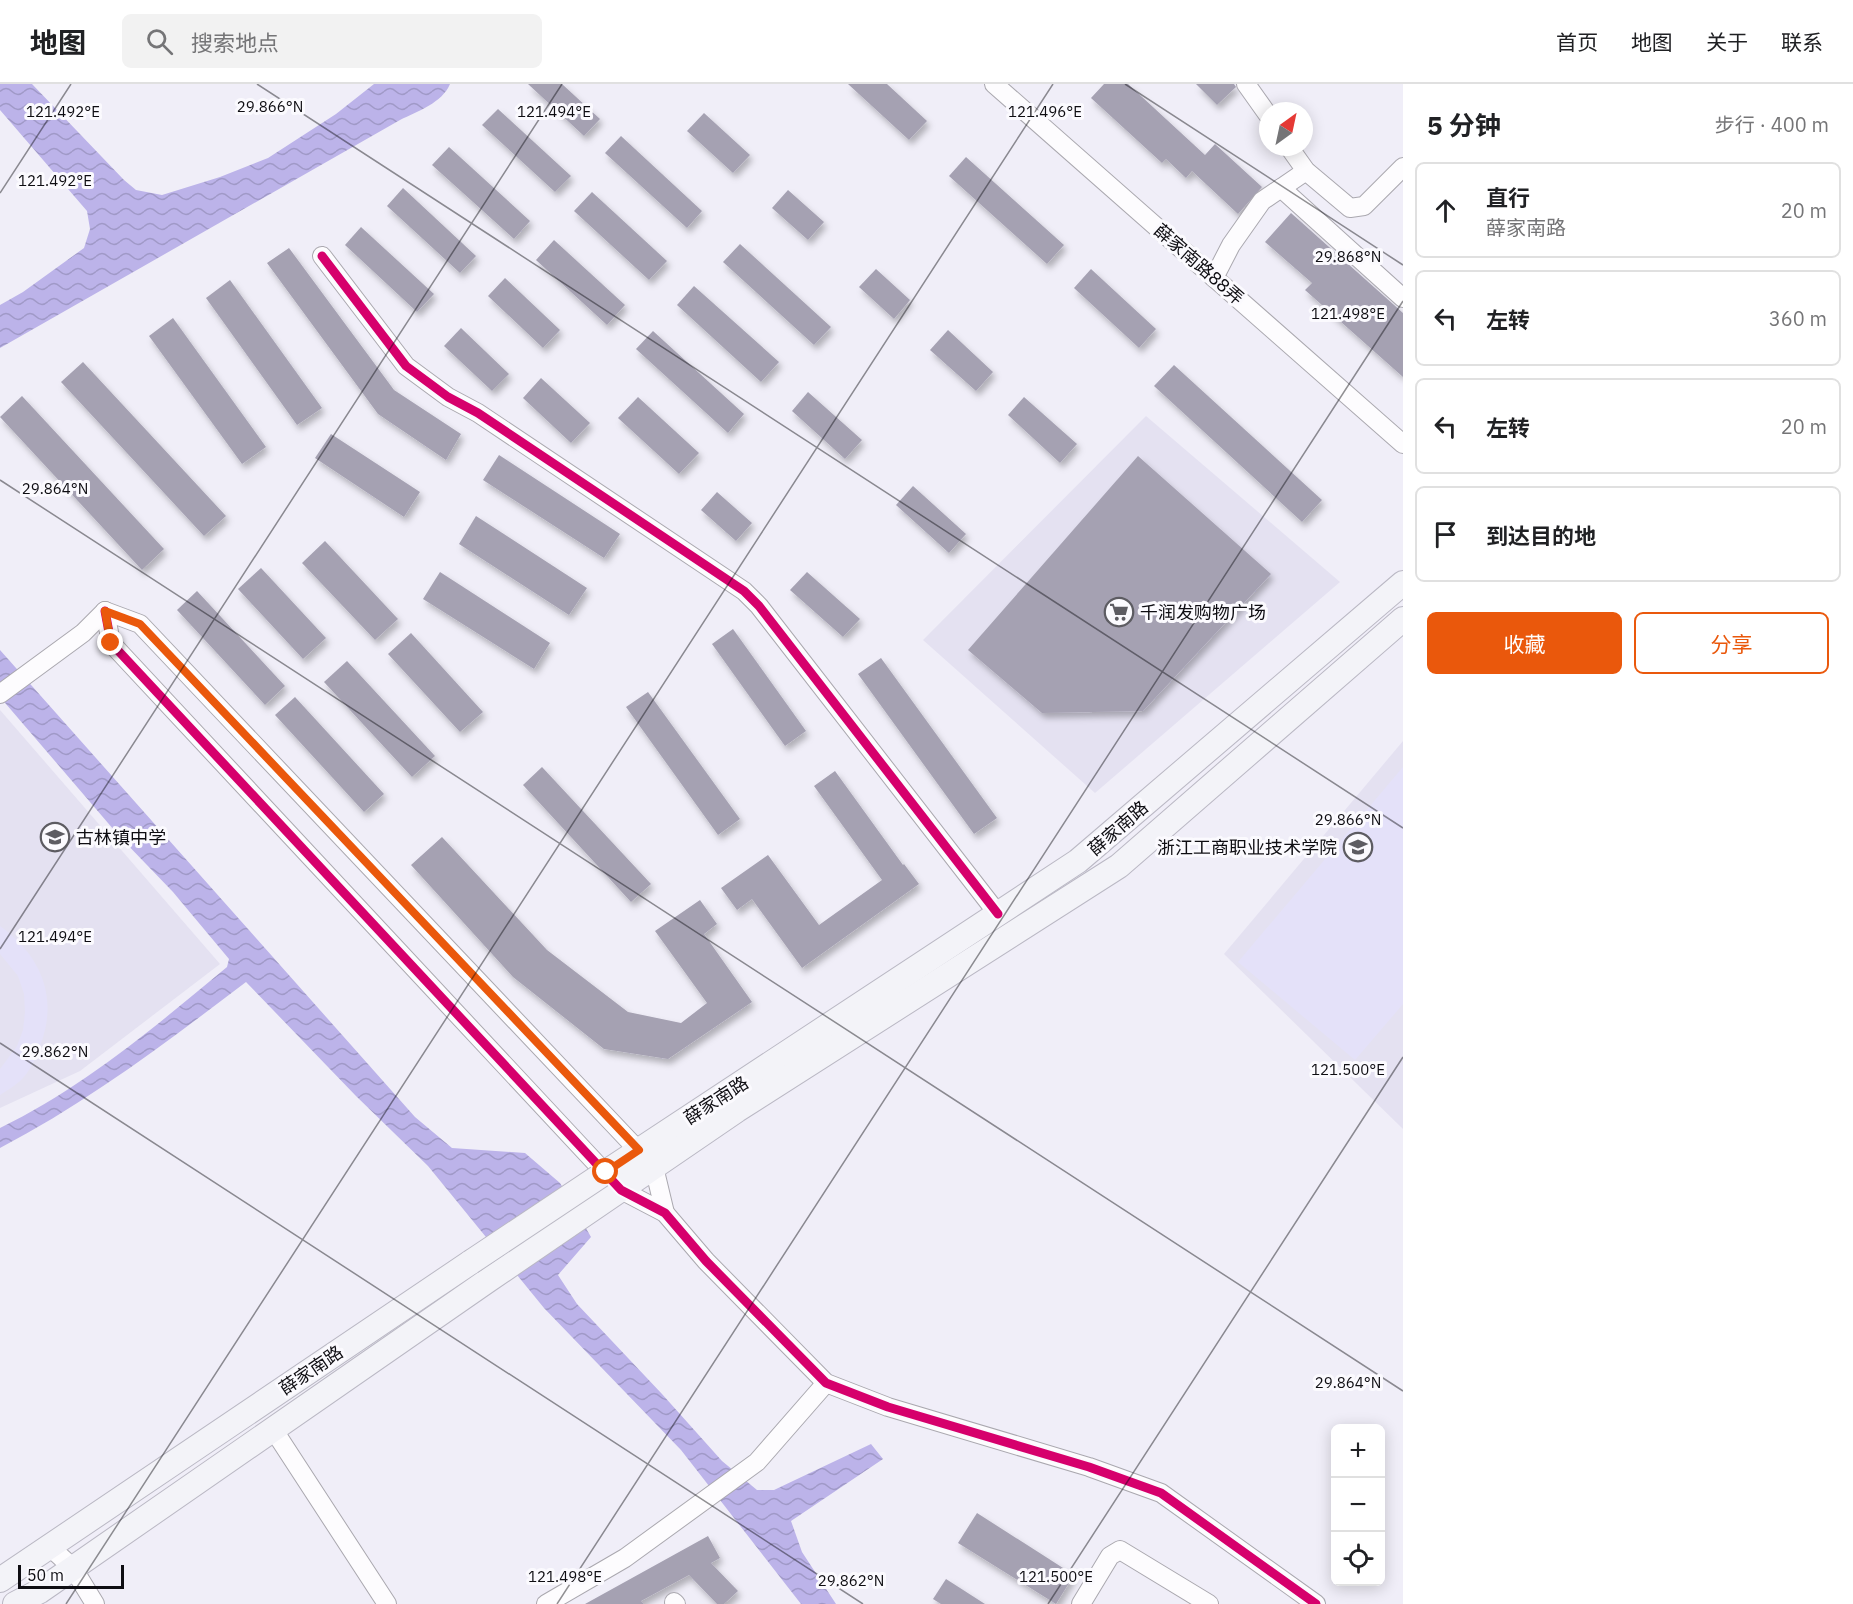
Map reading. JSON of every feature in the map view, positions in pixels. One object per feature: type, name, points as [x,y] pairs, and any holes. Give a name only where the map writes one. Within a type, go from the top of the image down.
[{"type":"main road","name":"薛家南路","points":[[15,1604],[40,1591],[487,1281],[614,1181],[1078,861],[1403,583]]},
{"type":"main road","name":"薛家南路","points":[[646,1159],[737,1110],[1119,866],[1403,619]]},
{"type":"main road","name":"薛家南路","points":[[0,1580],[471,1262],[614,1181]]},
{"type":"street","name":"薛家南路88弄","points":[[994,84],[1403,444]]},
{"type":"street","points":[[1246,84],[1259,102]]},
{"type":"street","points":[[1295,156],[1306,171],[1350,208],[1364,206],[1403,167]]},
{"type":"street","points":[[1214,278],[1231,245],[1262,201],[1306,171]]},
{"type":"street","points":[[1281,188],[1403,298]]},
{"type":"street","points":[[322,256],[406,366],[448,397],[478,413],[735,585],[759,606],[998,914]]},
{"type":"street","points":[[0,694],[83,633],[105,611]]},
{"type":"street","points":[[105,611],[140,624],[646,1159],[665,1213]]},
{"type":"street","points":[[105,611],[111,643],[614,1181],[665,1213],[706,1261],[826,1383],[888,1407],[1089,1467],[1161,1493],[1316,1604]]},
{"type":"street","points":[[546,1604],[625,1558],[757,1462],[826,1383]]},
{"type":"street","points":[[273,1429],[387,1604]]},
{"type":"street","points":[[50,1547],[73,1568],[95,1604]]},
{"type":"street","points":[[1081,1604],[1110,1556],[1120,1550],[1209,1604]]},
{"type":"shaded area","points":[[1146,416],[1340,582],[1095,793],[923,640]]},
{"type":"shaded area","name":"古林镇中学","points":[[0,710],[220,964],[80,1071],[0,1108]]},
{"type":"shaded area","name":"浙江工商职业技术学院","points":[[1403,741],[1403,1129],[1224,954]]},
{"type":"shaded area","name":"浙江工商职业技术学院","points":[[1403,767],[1403,1004],[1355,1060],[1238,962]]},
{"type":"shaded area","points":[[0,926],[26,950],[36,964],[47,995],[48,1011],[45,1028],[32,1066],[19,1082],[0,1095],[0,1069],[17,1046],[23,1030],[25,1012],[24,994],[18,976],[0,954]]},
{"type":"water","points":[[0,84],[32,84],[124,180],[136,190],[162,195],[220,177],[268,158],[336,114],[374,84],[450,84],[446,91],[429,106],[400,120],[0,348],[0,305],[23,292],[84,248],[90,229],[87,211],[0,110]]},
{"type":"water","points":[[0,650],[415,1117],[452,1148],[525,1153],[560,1183],[591,1237],[558,1275],[577,1304],[722,1461],[757,1490],[774,1490],[871,1444],[883,1459],[791,1521],[802,1552],[836,1604],[801,1604],[681,1450],[544,1308],[428,1166],[356,1096],[246,982],[157,1049],[96,1091],[0,1148],[0,1128],[31,1112],[90,1075],[227,967],[229,959],[173,892],[120,837],[0,697]]},
{"type":"building","points":[[528,84],[562,84],[600,119],[584,136]]},
{"type":"building","points":[[848,84],[887,84],[927,121],[909,140]]},
{"type":"building","points":[[1104,84],[1128,84],[1205,155],[1215,144],[1262,187],[1238,214],[1192,171],[1186,178],[1166,159],[1162,163],[1091,98]]},
{"type":"building","points":[[1196,84],[1234,84],[1236,87],[1217,105]]},
{"type":"building","points":[[498,109],[571,176],[555,192],[482,125]]},
{"type":"building","points":[[704,113],[750,155],[733,173],[687,131]]},
{"type":"building","points":[[621,136],[702,211],[687,228],[605,153]]},
{"type":"building","points":[[449,147],[530,221],[514,239],[432,165]]},
{"type":"building","points":[[966,157],[1064,245],[1047,264],[949,176]]},
{"type":"building","points":[[403,188],[476,256],[460,273],[387,206]]},
{"type":"building","points":[[788,190],[824,222],[808,240],[772,208]]},
{"type":"building","points":[[592,192],[667,261],[649,280],[574,211]]},
{"type":"building","points":[[1291,213],[1403,313],[1403,377],[1305,290],[1312,283],[1265,242]]},
{"type":"building","points":[[361,227],[434,294],[417,312],[345,245]]},
{"type":"building","points":[[554,240],[625,305],[607,325],[536,260]]},
{"type":"building","points":[[740,244],[831,327],[814,345],[723,262]]},
{"type":"building","points":[[289,248],[394,390],[461,434],[446,460],[378,414],[267,263]]},
{"type":"building","points":[[876,269],[910,300],[894,319],[859,287]]},
{"type":"building","points":[[1091,269],[1156,329],[1139,348],[1074,288]]},
{"type":"building","points":[[505,278],[560,330],[543,348],[488,296]]},
{"type":"building","points":[[230,280],[322,408],[297,425],[206,298]]},
{"type":"building","points":[[694,286],[779,362],[761,382],[677,305]]},
{"type":"building","points":[[173,318],[266,447],[242,464],[149,336]]},
{"type":"building","points":[[461,328],[509,374],[492,391],[444,346]]},
{"type":"building","points":[[948,330],[993,372],[976,391],[930,350]]},
{"type":"building","points":[[653,331],[744,414],[728,433],[636,349]]},
{"type":"building","points":[[83,362],[226,516],[204,536],[61,382]]},
{"type":"building","points":[[1174,365],[1322,500],[1302,522],[1154,386]]},
{"type":"building","points":[[541,378],[590,423],[571,443],[523,398]]},
{"type":"building","points":[[808,392],[862,440],[845,459],[792,411]]},
{"type":"building","points":[[22,396],[164,549],[142,570],[0,417]]},
{"type":"building","points":[[638,397],[699,453],[679,474],[618,418]]},
{"type":"building","points":[[1024,397],[1077,444],[1060,463],[1008,415]]},
{"type":"building","points":[[331,434],[420,492],[404,517],[315,458]]},
{"type":"building","points":[[499,455],[620,534],[604,558],[483,480]]},
{"type":"building","name":"千润发购物广场","points":[[1138,456],[1271,574],[1143,711],[1042,713],[968,650]]},
{"type":"building","points":[[913,486],[966,534],[949,553],[896,505]]},
{"type":"building","points":[[717,492],[752,523],[736,541],[701,510]]},
{"type":"building","points":[[476,516],[587,588],[569,615],[459,544]]},
{"type":"building","points":[[325,541],[398,619],[375,640],[302,563]]},
{"type":"building","points":[[261,568],[326,638],[303,659],[238,589]]},
{"type":"building","points":[[440,572],[550,643],[534,669],[423,599]]},
{"type":"building","points":[[807,572],[860,619],[843,637],[790,590]]},
{"type":"building","points":[[197,591],[285,686],[265,705],[177,610]]},
{"type":"building","points":[[733,629],[806,731],[785,746],[712,644]]},
{"type":"building","points":[[411,633],[483,712],[460,732],[388,654]]},
{"type":"building","points":[[881,658],[997,818],[974,834],[858,674]]},
{"type":"building","points":[[347,661],[435,756],[412,777],[324,682]]},
{"type":"building","points":[[648,692],[740,819],[718,835],[626,707]]},
{"type":"building","points":[[295,697],[384,794],[364,812],[275,715]]},
{"type":"building","points":[[542,767],[651,884],[631,902],[523,785]]},
{"type":"building","points":[[835,771],[919,884],[802,968],[752,899],[737,910],[721,888],[768,855],[819,925],[882,880],[814,786]]},
{"type":"building","points":[[442,837],[547,950],[628,1012],[681,1023],[707,1003],[655,931],[700,900],[717,924],[704,934],[752,1002],[668,1059],[604,1049],[513,977],[411,865]]},
{"type":"building","points":[[977,1513],[1074,1575],[1056,1604],[958,1543]]},
{"type":"building","points":[[708,1536],[720,1558],[711,1563],[738,1591],[724,1604],[717,1604],[689,1575],[641,1601],[644,1604],[585,1604]]},
{"type":"building","points":[[946,1579],[985,1604],[941,1604],[933,1599]]},
{"type":"cycle path","points":[[322,256],[406,366],[448,397],[478,413],[744,591],[759,606],[998,914]]},
{"type":"cycle path","points":[[105,611],[111,643],[621,1190],[665,1213],[706,1261],[826,1383],[888,1407],[1089,1467],[1161,1493],[1316,1604]]},
{"type":"place","name":"千润发购物广场","points":[[1119,612]]},
{"type":"place","name":"古林镇中学","points":[[55,837]]},
{"type":"place","name":"浙江工商职业技术学院","points":[[1358,847]]},
{"type":"route","points":[[111,643],[105,611],[140,624],[639,1150],[606,1172]]}]
